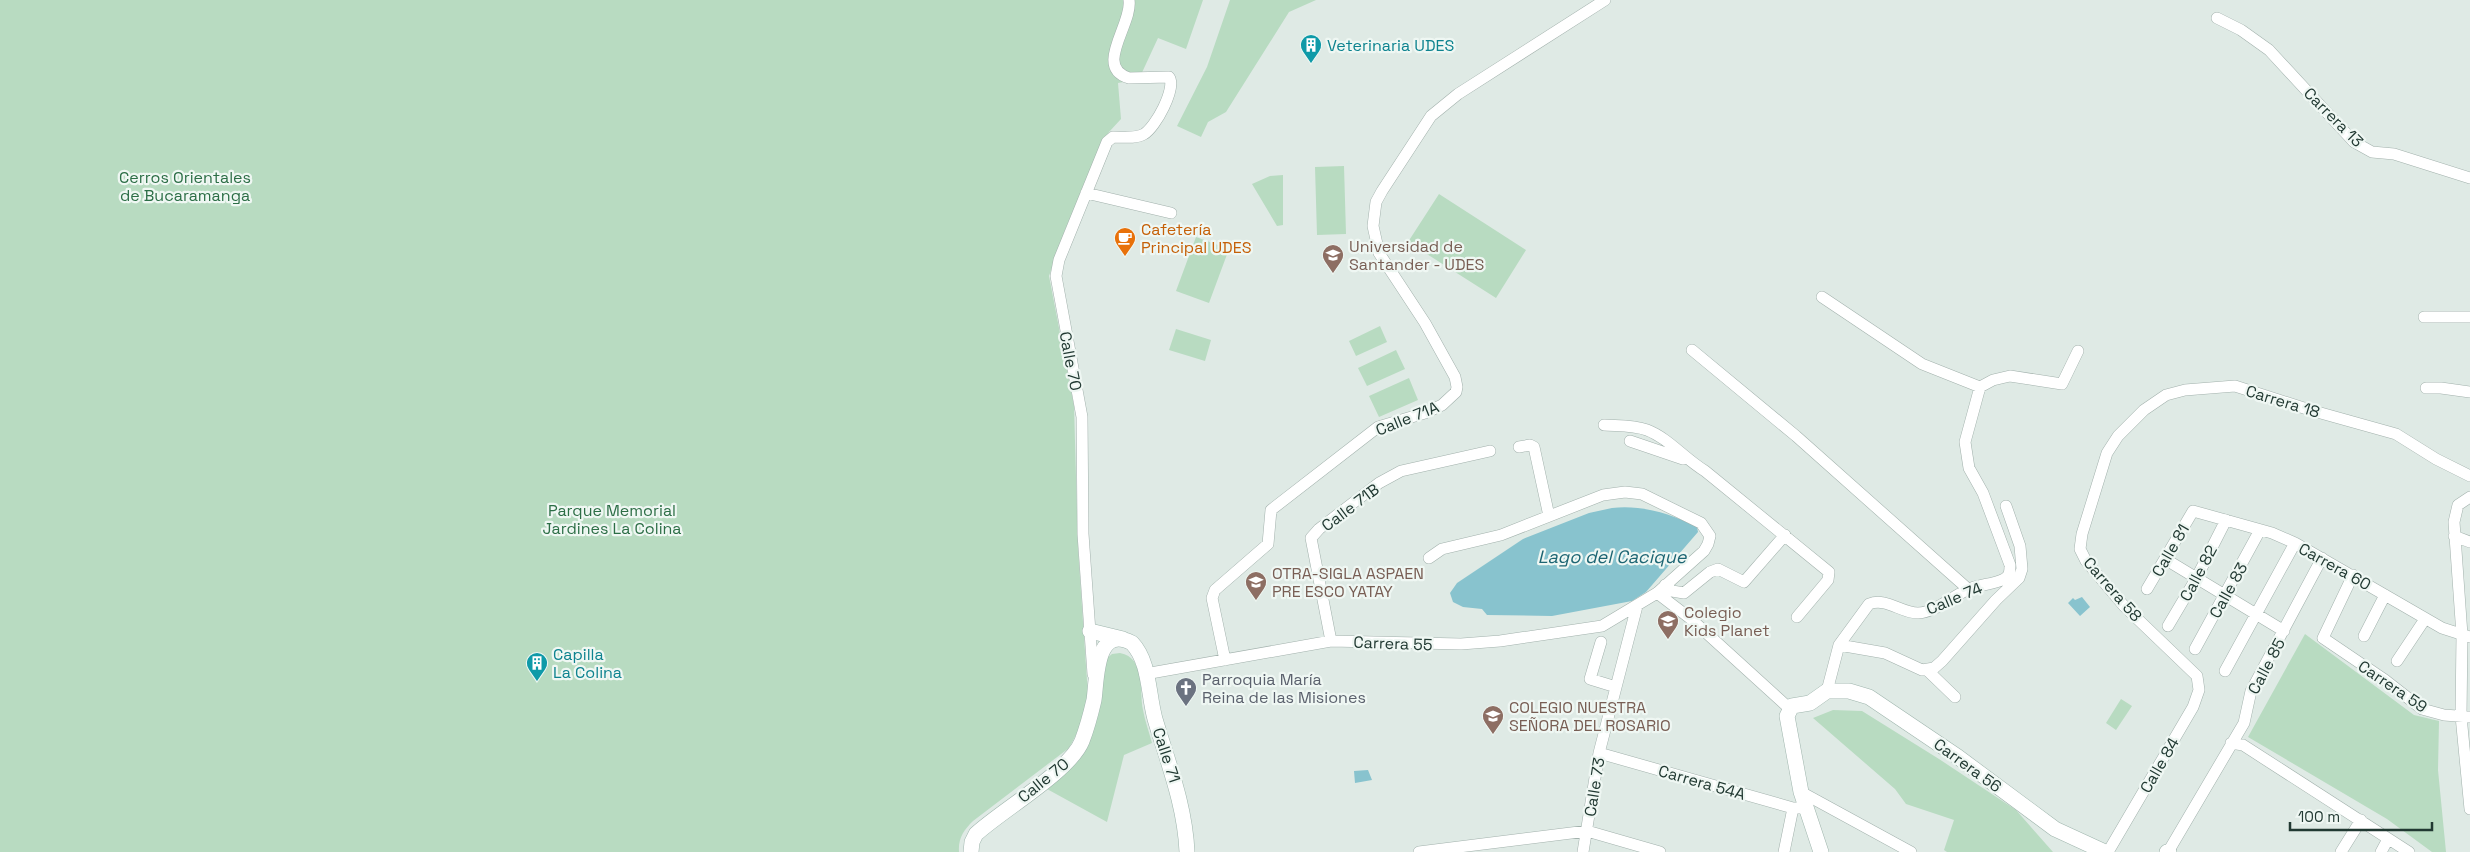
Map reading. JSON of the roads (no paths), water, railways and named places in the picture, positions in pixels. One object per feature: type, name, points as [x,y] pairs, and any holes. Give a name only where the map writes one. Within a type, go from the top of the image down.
[{"type":"street","name":"Calle 70","points":[[1095,694],[1083,534],[1082,417],[1056,276],[1059,260],[1110,139],[1142,136],[1153,125],[1168,98],[1171,78],[1168,76],[1129,78],[1116,70],[1113,60],[1114,52],[1125,25],[1129,0]]},
{"type":"street","name":"Calle 71A","points":[[1225,660],[1212,598],[1215,590],[1268,544],[1268,519],[1271,510],[1378,427],[1425,413],[1442,405],[1456,392],[1458,387],[1455,376],[1424,323],[1379,254],[1373,226],[1376,202],[1382,190],[1431,116],[1458,94],[1605,0]]},
{"type":"street","name":"Carrera 13","points":[[2217,18],[2241,30],[2269,50],[2354,142],[2372,152],[2394,154],[2470,178]]},
{"type":"street","points":[[1086,193],[1171,213]]},
{"type":"street","points":[[1822,297],[1922,364],[1980,387],[1993,380],[2010,376],[2062,384],[2078,351]]},
{"type":"street","points":[[2424,317],[2470,317]]},
{"type":"street","points":[[1692,350],[1796,436],[1968,589]]},
{"type":"street","name":"Carrera 18","points":[[2107,453],[2118,436],[2144,410],[2166,395],[2185,390],[2226,385],[2246,389],[2310,410],[2396,434],[2436,459],[2469,472]]},
{"type":"street","name":"Calle 74","points":[[1827,691],[1839,646],[1869,604],[1873,602],[1885,603],[1919,613],[1936,607],[1968,589],[2005,578],[2010,573],[2010,565],[1983,492],[1968,468],[1965,442],[1980,387]]},
{"type":"street","points":[[2426,388],[2470,392]]},
{"type":"street","points":[[1604,425],[1633,427],[1647,431],[1662,438],[1689,461]]},
{"type":"street","points":[[1630,441],[1689,461],[1705,470],[1829,572],[1830,576],[1797,617]]},
{"type":"street","points":[[1519,447],[1530,445],[1534,447],[1549,516]]},
{"type":"street","name":"Calle 71B","points":[[1331,641],[1311,538],[1319,529],[1379,484],[1401,471],[1490,451]]},
{"type":"street","name":"Carrera 58","points":[[2107,453],[2082,534],[2080,549],[2086,561],[2124,606],[2197,676]]},
{"type":"street","name":"Carrera 55","points":[[1146,674],[1331,641],[1439,644],[1500,641],[1602,626],[1637,606],[1665,586],[1708,544],[1710,536],[1701,523],[1642,494],[1625,492],[1603,495],[1501,535],[1442,549],[1429,558]]},
{"type":"street","points":[[2470,497],[2458,505],[2454,522],[2466,636],[2466,717],[2470,809]]},
{"type":"street","points":[[1927,670],[1942,661],[1996,600],[2019,578],[2022,569],[2020,546],[2006,506]]},
{"type":"street","name":"Carrera 60","points":[[2193,511],[2260,530],[2295,543],[2353,575],[2425,619],[2442,628],[2466,636]]},
{"type":"street","name":"Calle 81","points":[[2147,589],[2193,511]]},
{"type":"street","name":"Calle 82","points":[[2168,626],[2197,577],[2226,520]]},
{"type":"street","name":"Calle 83","points":[[2195,650],[2260,530]]},
{"type":"street","points":[[1665,586],[1679,594],[1689,590],[1713,569],[1724,571],[1741,582],[1746,581],[1784,535]]},
{"type":"street","points":[[2454,536],[2470,542]]},
{"type":"street","points":[[2225,671],[2295,543]]},
{"type":"street","points":[[2165,558],[2284,632]]},
{"type":"street","name":"Calle 85","points":[[2168,852],[2246,718],[2247,702],[2251,691],[2322,558]]},
{"type":"street","name":"Carrera 59","points":[[2353,575],[2322,638],[2385,680],[2422,709],[2444,715],[2466,717]]},
{"type":"street","points":[[1665,586],[1691,619],[1790,709]]},
{"type":"street","points":[[2364,636],[2385,595]]},
{"type":"street","name":"Calle 73","points":[[1583,852],[1599,753],[1637,606]]},
{"type":"street","points":[[2397,661],[2425,619]]},
{"type":"street","points":[[1090,631],[1125,640]]},
{"type":"street","points":[[1098,665],[1106,645],[1125,640]]},
{"type":"street","name":"Calle 71","points":[[1125,640],[1132,643],[1142,659],[1155,718],[1177,788],[1184,819],[1187,852]]},
{"type":"street","points":[[1600,642],[1590,679],[1616,687]]},
{"type":"street","points":[[1839,646],[1885,653],[1908,665],[1927,670],[1955,697]]},
{"type":"street","points":[[1098,665],[1106,652],[1113,648],[1131,649],[1142,659]]},
{"type":"street","name":"Calle 70","points":[[971,852],[972,842],[980,831],[1070,760],[1083,740],[1095,694],[1098,665]]},
{"type":"street","name":"Calle 84","points":[[2107,852],[2193,707],[2199,690],[2197,676]]},
{"type":"street","points":[[1784,852],[1800,808],[1801,792],[1787,716],[1790,709],[1796,704],[1803,705],[1816,700],[1827,691]]},
{"type":"street","name":"Carrera 56","points":[[1827,691],[1849,691],[1879,702],[1958,757],[2055,829],[2107,852]]},
{"type":"street","points":[[2231,743],[2243,745],[2409,852]]},
{"type":"street","name":"Carrera 54A","points":[[1599,753],[1800,808]]},
{"type":"street","points":[[1801,792],[1911,852]]},
{"type":"street","points":[[1800,808],[1822,852]]},
{"type":"street","points":[[2341,852],[2360,820]]},
{"type":"street","points":[[1421,852],[1587,831],[1660,852]]},
{"type":"street","points":[[2381,852],[2388,839]]},
{"type":"water","name":"Lago del Cacique","points":[[1623,507],[1656,511],[1697,527],[1698,532],[1646,592],[1632,601],[1552,616],[1487,615],[1482,609],[1463,607],[1453,602],[1450,593],[1457,583],[1523,539],[1589,513]]},
{"type":"water","points":[[2082,597],[2090,607],[2080,616],[2068,603],[2073,598],[2075,600]]},
{"type":"water","points":[[1368,770],[1372,780],[1355,783],[1354,771]]},
{"type":"place","name":"Veterinaria UDES","points":[[1311,64]]},
{"type":"place","name":"Cafetería Principal UDES","points":[[1125,257]]},
{"type":"place","name":"Universidad de Santander - UDES","points":[[1333,274]]},
{"type":"place","name":"OTRA-SIGLA ASPAEN PRE ESCO YATAY","points":[[1256,601]]},
{"type":"place","name":"Colegio Kids Planet","points":[[1668,640]]},
{"type":"place","name":"Capilla La Colina","points":[[537,682]]},
{"type":"place","name":"Parroquia María Reina de las Misiones","points":[[1186,707]]},
{"type":"place","name":"COLEGIO NUESTRA SEÑORA DEL ROSARIO","points":[[1493,735]]},
{"type":"park label","name":"Cerros Orientales de Bucaramanga","points":[[185,186]]},
{"type":"park label","name":"Parque Memorial Jardines La Colina","points":[[612,519]]}]
